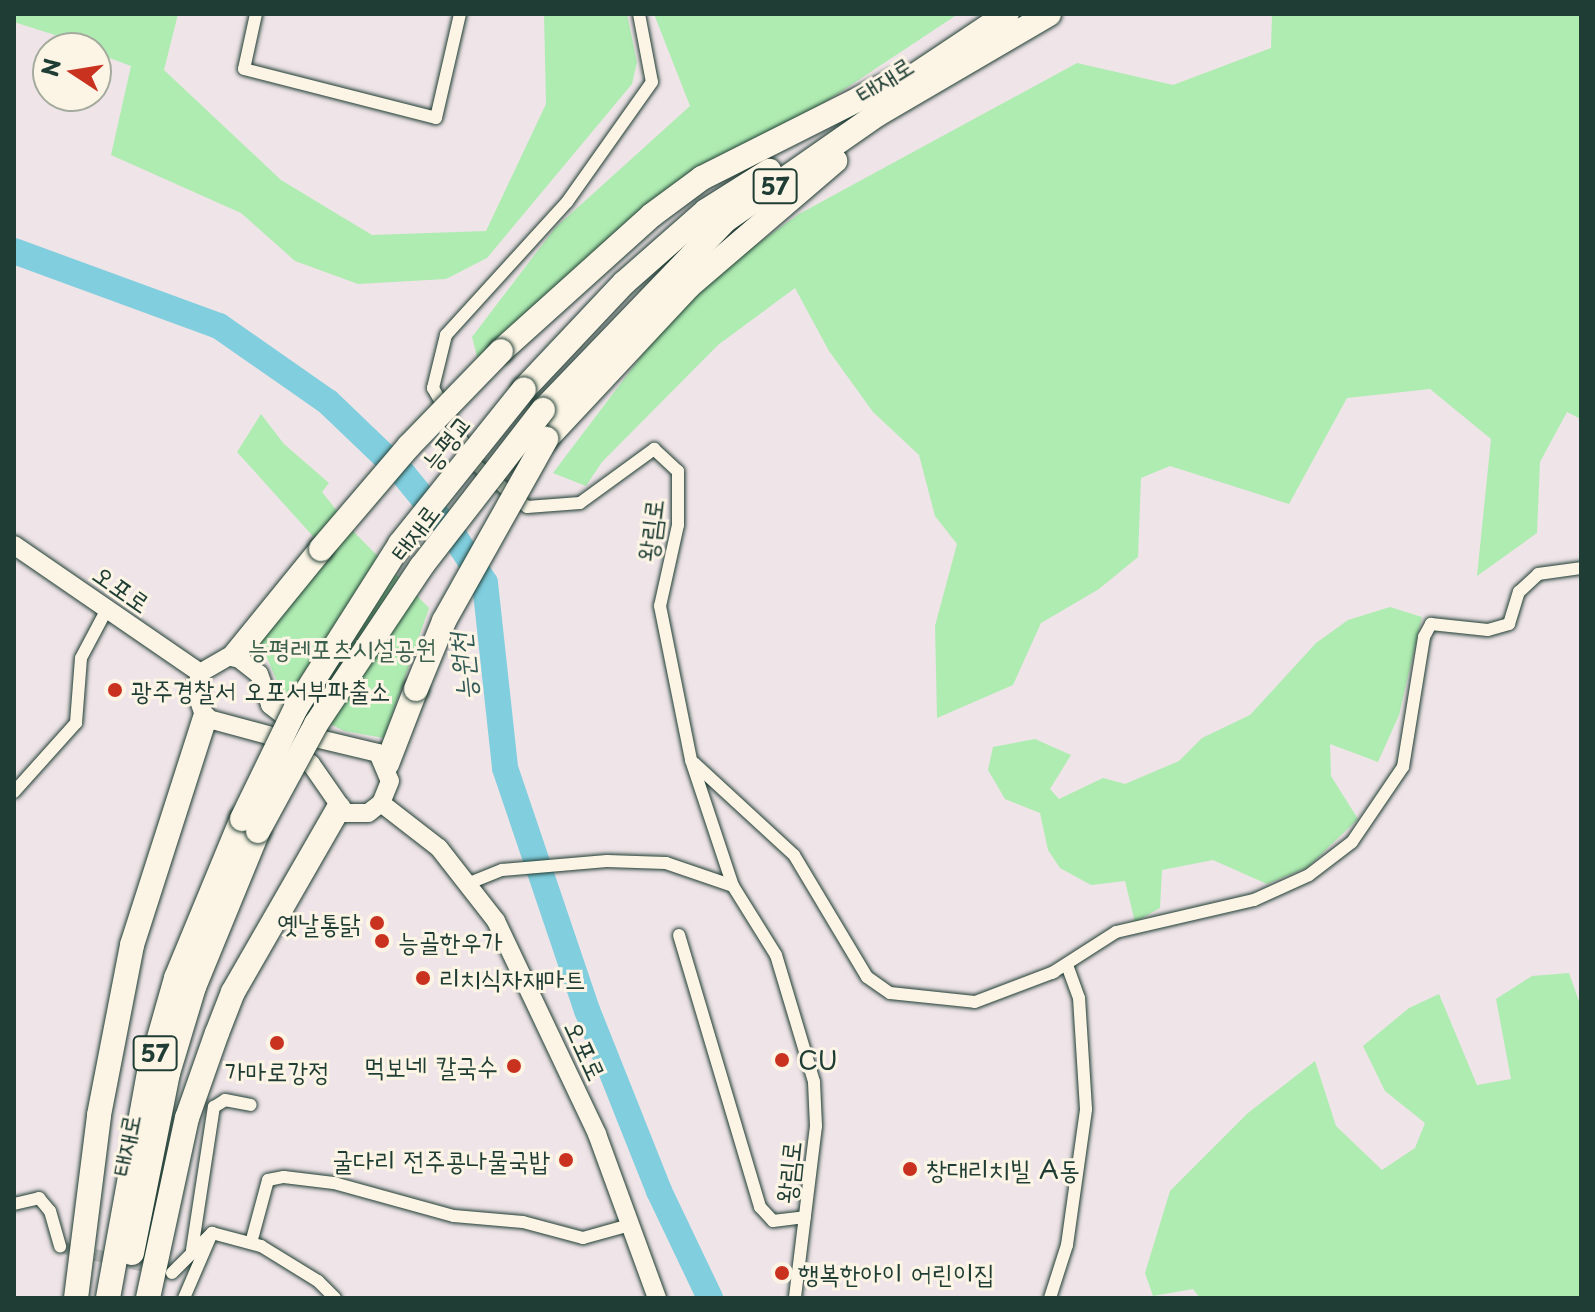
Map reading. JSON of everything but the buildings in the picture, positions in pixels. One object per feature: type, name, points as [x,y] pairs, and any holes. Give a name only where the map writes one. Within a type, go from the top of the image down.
[{"type":"highway","name":"태재로","points":[[108,1298],[149,1073],[176,978],[250,825],[421,567],[543,410],[726,220],[1007,14]]},
{"type":"highway","name":"태재로","points":[[524,389],[624,283],[706,211],[922,77],[1049,14]]},
{"type":"highway","points":[[235,655],[409,446],[501,351],[652,215],[702,178],[922,77]]},
{"type":"highway","points":[[387,764],[444,621],[546,439],[688,287],[922,77]]},
{"type":"highway","name":"능평교","points":[[250,825],[296,708],[400,544],[524,389]]},
{"type":"highway","points":[[76,1298],[99,1115],[132,945],[205,718]]},
{"type":"highway","points":[[148,1298],[187,1118],[217,1033],[233,992],[339,808]]},
{"type":"highway","name":"태재로","points":[[122,1298],[168,1073],[250,825]]},
{"type":"main road","name":"오포로","points":[[14,545],[200,673]]},
{"type":"main road","points":[[235,655],[259,674],[270,705],[311,737],[357,745],[378,753],[387,764],[390,781],[381,803],[368,813],[345,813],[311,764],[268,735],[205,718],[196,692],[200,673],[235,655]]},
{"type":"main road","name":"오포로","points":[[381,803],[439,848],[496,921],[597,1134],[657,1298]]},
{"type":"street","points":[[256,14],[244,69],[436,118],[460,14]]},
{"type":"street","name":"왕림로","points":[[639,14],[652,82],[567,202],[446,335],[433,388],[476,465],[527,507],[580,503],[654,449],[678,471],[678,525],[660,606],[691,760],[733,886],[776,955],[814,1082],[816,1126],[795,1298]]},
{"type":"street","points":[[691,760],[794,855],[867,977],[890,993],[975,1002],[1053,972],[1116,932],[1254,900],[1309,875],[1352,842],[1403,767],[1424,637],[1431,624],[1488,630],[1509,624],[1519,592],[1538,574],[1581,568]]},
{"type":"street","points":[[14,792],[76,723],[81,658],[107,609]]},
{"type":"street","points":[[467,884],[502,870],[607,861],[666,863],[733,886]]},
{"type":"street","points":[[679,935],[760,1207],[773,1221],[805,1217]]},
{"type":"street","points":[[1050,1298],[1067,1245],[1086,1109],[1079,998],[1067,965]]},
{"type":"street","points":[[172,1273],[185,1264],[192,1250],[214,1107],[225,1100],[251,1105]]},
{"type":"street","points":[[251,1243],[268,1180],[334,1183],[454,1216],[523,1222],[583,1238],[630,1225]]},
{"type":"street","points":[[14,1204],[39,1198],[50,1211],[60,1247]]},
{"type":"street","points":[[192,1250],[212,1233]]},
{"type":"street","points":[[212,1233],[251,1243],[318,1281],[335,1298]]},
{"type":"street","points":[[184,1298],[212,1233]]},
{"type":"green space","points":[[14,14],[178,14],[164,70],[281,180],[372,235],[486,231],[546,104],[544,14],[627,14],[637,62],[632,84],[487,258],[446,279],[358,284],[295,261],[241,213],[111,155],[131,66],[112,59],[112,32],[46,32],[14,22]]},
{"type":"green space","points":[[654,14],[958,14],[771,138],[478,360],[472,337],[555,228],[690,106]]},
{"type":"green space","points":[[1272,14],[1581,14],[1581,419],[1567,412],[1540,462],[1537,533],[1477,576],[1491,439],[1430,389],[1347,398],[1289,504],[1170,466],[1141,478],[1138,557],[1099,589],[1041,623],[1013,685],[937,718],[935,626],[957,544],[935,516],[919,455],[873,412],[829,351],[795,288],[718,345],[602,462],[586,486],[553,473],[689,293],[799,214],[1077,63],[1173,85],[1271,48]]},
{"type":"green space","name":"능평레포츠시설공원","points":[[261,414],[284,444],[329,483],[322,492],[352,530],[429,608],[384,738],[344,731],[309,713],[281,691],[260,641],[329,554],[237,452]]},
{"type":"green space","points":[[1390,607],[1422,617],[1399,715],[1378,762],[1330,744],[1331,776],[1358,819],[1308,867],[1267,884],[1213,860],[1162,870],[1160,908],[1135,922],[1125,881],[1091,885],[1060,868],[1048,850],[1040,813],[1005,799],[988,770],[993,747],[1035,739],[1071,755],[1050,789],[1059,799],[1103,778],[1125,784],[1179,761],[1202,738],[1250,715],[1316,643],[1348,620]]},
{"type":"green space","points":[[1569,973],[1581,1007],[1581,1298],[1200,1298],[1193,1289],[1153,1296],[1145,1273],[1170,1191],[1248,1113],[1315,1061],[1336,1126],[1382,1170],[1415,1148],[1425,1123],[1385,1091],[1363,1046],[1409,1008],[1439,994],[1477,1085],[1511,1079],[1496,999],[1532,976]]},
{"type":"waterway","name":"능원천","points":[[14,251],[219,326],[328,402],[404,475],[454,536],[485,583],[505,768],[587,1010],[659,1191],[710,1298]]},
{"type":"tunnel","points":[[60,1247],[158,1269]]},
{"type":"place","name":"광주경찰서 오포서부파출소","points":[[115,690]]},
{"type":"place","name":"옛날통닭","points":[[377,923]]},
{"type":"place","name":"능골한우가","points":[[382,941]]},
{"type":"place","name":"리치식자재마트","points":[[423,978]]},
{"type":"place","name":"가마로강정","points":[[277,1043]]},
{"type":"place","name":"CU","points":[[782,1060]]},
{"type":"place","name":"먹보네 칼국수","points":[[514,1066]]},
{"type":"place","name":"굴다리 전주콩나물국밥","points":[[566,1160]]},
{"type":"place","name":"창대리치빌 A동","points":[[910,1169]]},
{"type":"place","name":"행복한아이 어린이집","points":[[782,1273]]}]
